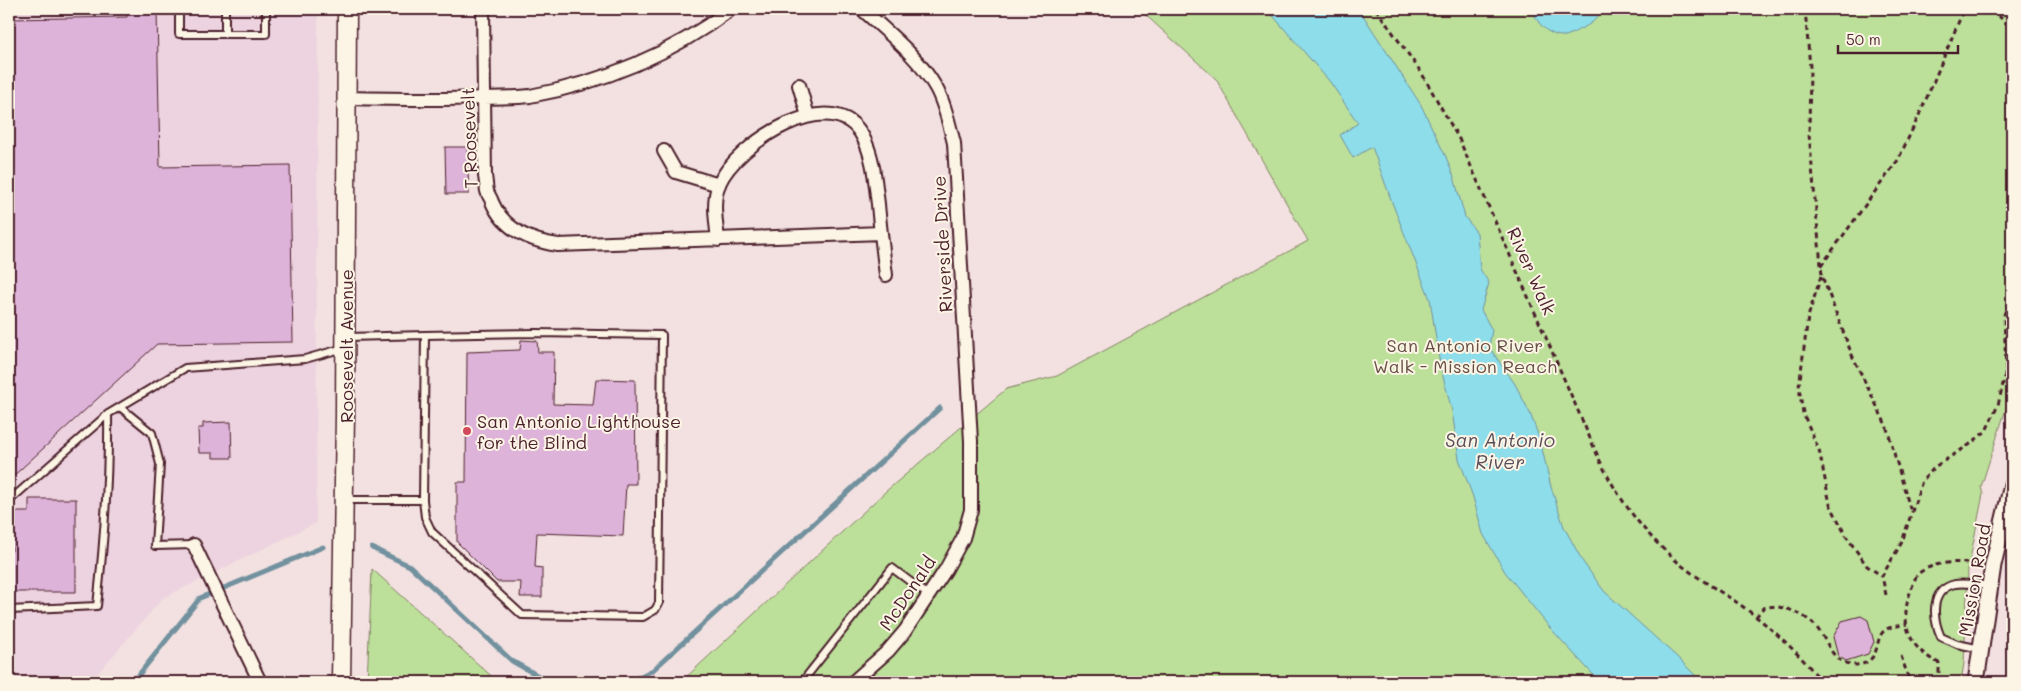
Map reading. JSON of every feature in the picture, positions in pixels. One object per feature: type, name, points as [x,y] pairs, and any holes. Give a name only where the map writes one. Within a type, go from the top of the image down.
[{"type":"main road","name":"Roosevelt Avenue","points":[[342,682],[347,9]]},
{"type":"street","name":"T Roosevelt","points":[[484,9],[485,176],[487,193],[497,214],[509,226],[524,236],[558,246],[881,233]]},
{"type":"street","points":[[346,98],[485,98],[528,96],[578,85],[626,68],[672,47],[731,9]]},
{"type":"street","name":"Riverside Drive","points":[[862,9],[921,65],[936,89],[946,113],[954,143],[971,441],[971,510]]},
{"type":"street","points":[[799,85],[808,116]]},
{"type":"street","points":[[718,240],[714,208],[719,185],[725,173],[753,146],[784,126],[808,116],[831,114],[839,116],[854,125],[863,137],[873,165],[886,275]]},
{"type":"street","points":[[664,151],[676,172],[719,185]]},
{"type":"street","name":"Mission Road","points":[[1976,682],[1990,586],[2009,514],[2012,485]]},
{"type":"street","name":"McDonald","points":[[853,682],[888,651],[905,631],[946,569],[963,538],[971,510]]},
{"type":"street","points":[[194,545],[260,682]]},
{"type":"lane","points":[[179,9],[179,34],[266,34],[266,9]]},
{"type":"lane","points":[[225,9],[225,34]]},
{"type":"lane","points":[[9,501],[108,414],[184,368],[305,359],[346,342],[425,335],[536,333],[662,335],[659,603],[655,610],[643,617],[522,615],[432,532],[425,517],[423,500],[425,335]]},
{"type":"lane","points":[[120,407],[152,432],[160,464],[155,546],[194,545]]},
{"type":"lane","points":[[9,610],[97,606],[106,523],[109,462],[108,414]]},
{"type":"lane","points":[[344,500],[423,500]]},
{"type":"lane","points":[[802,682],[892,568],[928,595]]},
{"type":"lane","points":[[1981,648],[1957,644],[1941,637],[1936,624],[1934,604],[1942,591],[1954,584],[1990,586]]},
{"type":"path","name":"River Walk","points":[[1376,9],[1418,66],[1455,133],[1600,461],[1618,493],[1639,523],[1674,560],[1756,617],[1796,652],[1822,682]]},
{"type":"path","points":[[1805,9],[1810,67],[1809,134],[1822,276],[1852,355],[1886,425],[1911,512]]},
{"type":"path","points":[[1821,266],[1898,160],[1922,109],[1964,9]]},
{"type":"path","points":[[1992,9],[2012,29]]},
{"type":"path","points":[[1822,276],[1808,317],[1799,387],[1803,413],[1819,450],[1830,504],[1846,536],[1867,566],[1882,576]]},
{"type":"path","points":[[1886,595],[1882,576],[1902,542],[1922,481],[1936,466],[1969,445],[1986,431],[1998,405],[2006,371],[2004,316],[2012,293]]},
{"type":"path","points":[[1756,617],[1763,608],[1775,606],[1806,618],[1817,628],[1837,658],[1842,662],[1853,665],[1870,660],[1876,652],[1881,635],[1886,629],[1907,624]]},
{"type":"path","points":[[1901,656],[1910,682]]},
{"type":"shaded area","points":[[9,9],[318,9],[316,523],[163,598],[90,682],[9,682]]},
{"type":"green space","name":"San Antonio River Walk - Mission Reach","points":[[1139,9],[2012,9],[2012,390],[1981,487],[1983,494],[1968,569],[1964,663],[1961,682],[681,682],[885,492],[1006,389],[1057,376],[1308,241],[1216,79]]},
{"type":"green space","points":[[372,569],[498,682],[367,682]]},
{"type":"water","name":"San Antonio River","points":[[1267,9],[1359,9],[1421,105],[1454,177],[1465,217],[1477,233],[1480,269],[1489,283],[1481,310],[1492,330],[1489,347],[1515,384],[1530,413],[1540,440],[1551,487],[1564,527],[1583,562],[1604,591],[1702,682],[1600,682],[1550,628],[1505,572],[1483,534],[1473,497],[1459,459],[1452,411],[1440,365],[1430,299],[1372,147],[1353,158],[1340,135],[1358,123],[1330,82]]},
{"type":"water","points":[[1532,9],[1602,9],[1599,16],[1590,24],[1564,36],[1552,33],[1543,27],[1536,19]]},
{"type":"building","points":[[127,9],[157,9],[160,167],[290,165],[293,342],[157,344],[9,480],[9,19],[127,17]]},
{"type":"building","points":[[445,147],[467,147],[469,194],[446,194]]},
{"type":"building","points":[[521,340],[537,341],[538,352],[554,352],[553,404],[593,405],[596,379],[635,380],[636,484],[626,484],[623,536],[537,533],[535,567],[542,568],[542,597],[520,597],[521,582],[497,582],[457,542],[457,482],[466,482],[467,352],[520,350]]},
{"type":"building","points":[[231,422],[232,458],[213,458],[213,453],[199,453],[198,428],[203,428],[203,423]]},
{"type":"building","points":[[29,499],[76,499],[76,592],[9,592],[9,551],[12,551],[12,512],[29,512]]},
{"type":"building","points":[[1861,616],[1868,620],[1874,642],[1868,654],[1846,661],[1838,656],[1833,637],[1842,621]]},
{"type":"waterway","points":[[629,682],[653,670],[940,408]]},
{"type":"waterway","points":[[133,682],[200,598],[323,547]]},
{"type":"waterway","points":[[372,548],[410,566],[512,661],[549,682]]},
{"type":"place","name":"San Antonio Lighthouse for the Blind","points":[[467,431]]}]
